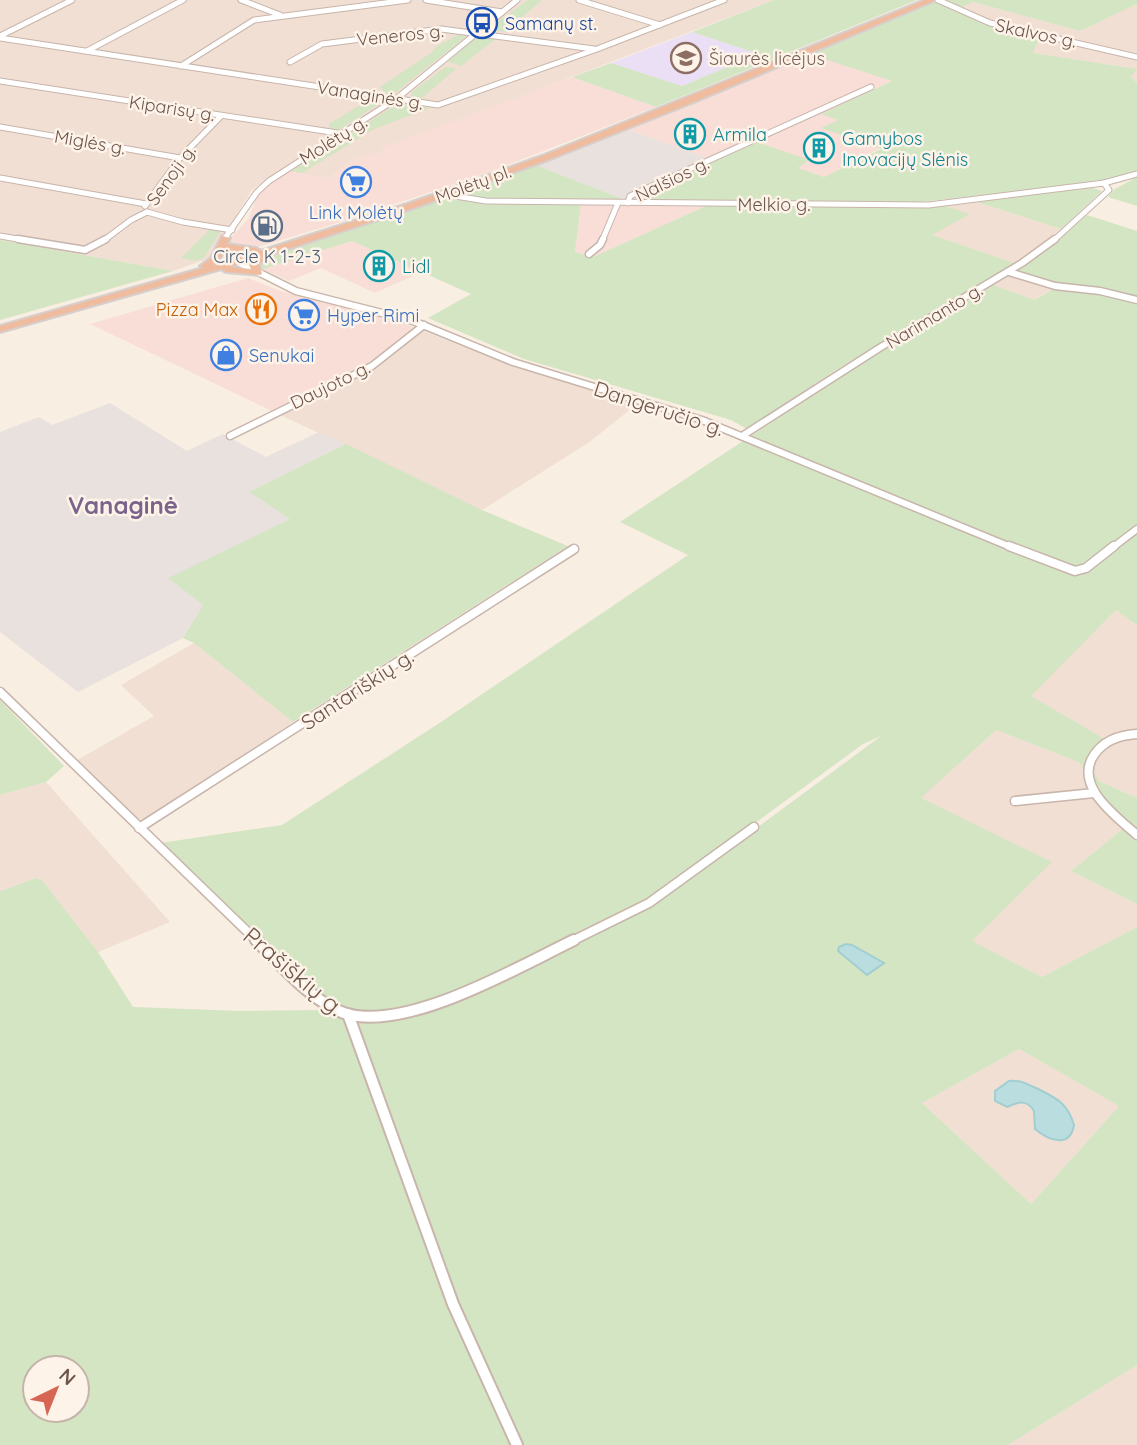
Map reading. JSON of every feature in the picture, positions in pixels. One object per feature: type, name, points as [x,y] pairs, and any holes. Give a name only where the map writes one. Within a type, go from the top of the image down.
[{"type":"highway","name":"Molėtų pl.","points":[[259,253],[540,155],[922,0]]},
{"type":"highway","name":"Molėtų pl.","points":[[0,327],[226,255],[259,253],[443,194],[624,127],[932,0]]},
{"type":"highway","points":[[257,273],[254,265],[259,253]]},
{"type":"highway","points":[[226,255],[257,273]]},
{"type":"street","points":[[0,37],[72,0]]},
{"type":"street","points":[[87,51],[183,0]]},
{"type":"street","points":[[241,0],[280,16]]},
{"type":"street","points":[[181,65],[242,26],[258,19],[408,0]]},
{"type":"street","points":[[426,0],[502,12]]},
{"type":"street","name":"Molėtų g.","points":[[226,255],[263,186],[396,99],[517,0]]},
{"type":"street","points":[[579,0],[661,25]]},
{"type":"street","name":"Vanaginės g.","points":[[0,37],[442,105],[661,25],[721,0]]},
{"type":"street","name":"Skalvos g.","points":[[938,0],[990,23],[1137,57]]},
{"type":"street","name":"Veneros g.","points":[[290,62],[311,48],[327,43],[441,29],[597,49]]},
{"type":"street","name":"Kiparisų g.","points":[[0,80],[344,134]]},
{"type":"street","name":"Nalšios g.","points":[[628,203],[630,196],[871,87]]},
{"type":"street","name":"Senoji g.","points":[[0,236],[85,250],[97,245],[135,216],[146,212],[146,204],[180,158],[221,116]]},
{"type":"street","name":"Miglės g.","points":[[0,127],[180,158]]},
{"type":"street","name":"Melkio g.","points":[[443,194],[486,201],[929,205],[1104,183],[1137,174]]},
{"type":"street","points":[[0,178],[146,204]]},
{"type":"street","name":"Narimanto g.","points":[[742,436],[881,347],[1009,272],[1052,242],[1109,188],[1104,183]]},
{"type":"street","points":[[589,254],[600,245],[618,203]]},
{"type":"street","points":[[146,212],[183,222],[226,255]]},
{"type":"street","name":"Dangeručio g.","points":[[226,255],[296,291],[361,306],[424,325],[513,362],[667,408],[742,436],[1064,569],[1086,568],[1137,529]]},
{"type":"street","points":[[1009,272],[1055,286],[1100,291],[1137,300]]},
{"type":"street","name":"Daujoto g.","points":[[230,436],[372,366],[424,325]]},
{"type":"street","name":"Santariškių g.","points":[[139,828],[574,549]]},
{"type":"street","name":"Prašiškių g.","points":[[0,692],[295,978],[332,1007],[348,1014],[453,1304],[517,1445]]},
{"type":"street","points":[[1137,734],[1111,739],[1092,755],[1087,769],[1094,793],[1137,835]]},
{"type":"street","points":[[1015,801],[1094,793]]},
{"type":"street","points":[[348,1014],[374,1016],[405,1013],[459,996],[649,903],[754,827]]},
{"type":"shaded area","points":[[0,0],[774,0],[382,149],[386,151],[355,158],[329,178],[279,170],[252,190],[210,258],[173,271],[0,240]]},
{"type":"shaded area","points":[[973,2],[1080,31],[1137,4],[1137,83],[1131,77],[1136,69],[1032,53],[1040,37],[952,11]]},
{"type":"shaded area","name":"Šiaurės licėjus","points":[[692,32],[760,54],[682,86],[611,63]]},
{"type":"shaded area","points":[[809,54],[893,80],[822,114],[839,120],[822,128],[881,148],[824,177],[797,168],[808,161],[758,142],[716,161],[628,130]]},
{"type":"shaded area","points":[[572,77],[656,107],[492,171],[357,217],[247,250],[230,246],[230,239],[249,218],[264,187],[287,171],[329,178],[355,158],[385,151],[381,148]]},
{"type":"shaded area","points":[[628,130],[716,161],[625,200],[536,165]]},
{"type":"shaded area","points":[[977,202],[1061,229],[1017,264],[931,235],[969,214],[945,206]]},
{"type":"shaded area","points":[[581,204],[708,205],[593,257],[575,252]]},
{"type":"shaded area","points":[[352,241],[422,272],[375,293],[321,268],[289,281],[263,269]]},
{"type":"shaded area","points":[[1011,274],[1054,288],[1035,300],[993,285]]},
{"type":"shaded area","points":[[248,278],[280,291],[359,309],[413,327],[372,362],[272,411],[90,324]]},
{"type":"shaded area","points":[[413,327],[512,366],[637,404],[588,443],[482,510],[272,411],[372,362]]},
{"type":"shaded area","points":[[110,403],[187,451],[223,434],[266,457],[319,432],[346,444],[249,492],[291,519],[169,578],[203,605],[183,638],[78,692],[0,632],[0,432],[39,417],[52,425]]},
{"type":"shaded area","points":[[1116,610],[1137,625],[1137,798],[1099,781],[1086,758],[1103,738],[1030,696]]},
{"type":"shaded area","points":[[194,643],[293,722],[148,819],[136,819],[74,762],[154,716],[121,685]]},
{"type":"shaded area","points":[[996,730],[1078,762],[1082,766],[1086,790],[1125,827],[1071,871],[1137,904],[1137,927],[1042,977],[971,941],[920,798]]},
{"type":"shaded area","points":[[46,782],[170,922],[98,952],[42,880],[35,878],[0,891],[0,795]]},
{"type":"shaded area","points":[[1019,1049],[1119,1106],[1031,1204],[922,1103]]},
{"type":"shaded area","points":[[1137,1365],[1137,1445],[1008,1445],[1050,1419]]},
{"type":"green space","points":[[528,0],[542,0],[505,32],[486,30]]},
{"type":"green space","points":[[774,0],[917,0],[656,107],[572,77],[611,63],[682,86],[759,54],[692,32]]},
{"type":"green space","points":[[940,0],[1137,0],[1137,4],[1080,31],[973,2],[953,11],[1040,36],[1033,53],[1137,69],[1131,77],[1137,83],[1137,172],[1117,180],[912,203],[486,200],[459,195],[536,165],[625,200],[757,142],[809,160],[798,168],[824,177],[881,149],[821,128],[838,120],[821,114],[892,81],[809,54]]},
{"type":"green space","points":[[460,34],[468,35],[395,93],[384,92],[380,87],[431,53],[437,46]]},
{"type":"green space","points":[[479,34],[498,37],[461,66],[448,62]]},
{"type":"green space","points":[[446,67],[457,68],[424,96],[419,99],[411,96],[413,91]]},
{"type":"green space","points":[[370,99],[385,100],[339,130],[329,128],[329,124]]},
{"type":"green space","points":[[408,103],[430,108],[374,129],[302,173],[292,171],[397,104]]},
{"type":"green space","points":[[1137,177],[1137,206],[1108,197],[1115,189]]},
{"type":"green space","points":[[1090,187],[1102,191],[1061,229],[977,202]]},
{"type":"green space","points":[[446,198],[474,202],[581,204],[575,252],[593,257],[708,205],[945,206],[970,214],[932,235],[1017,264],[839,368],[747,429],[731,420],[524,359],[428,318],[471,294],[352,241],[263,269],[258,265],[262,259]]},
{"type":"green space","points":[[1087,215],[1137,231],[1137,295],[1132,299],[1137,301],[1137,625],[1116,610],[1031,696],[1103,738],[1086,758],[1099,781],[1137,798],[1137,904],[1071,871],[1125,827],[1086,790],[1082,766],[1078,762],[996,730],[921,798],[1052,862],[972,941],[1042,977],[1137,927],[1137,1365],[1008,1445],[0,1445],[0,891],[36,878],[42,880],[98,952],[133,1007],[241,1011],[322,1010],[329,1001],[318,994],[160,843],[282,825],[441,722],[688,555],[620,522],[854,368],[993,285],[1035,300],[1053,289],[1011,274],[1047,250]],"holes":[[[881,736],[677,887],[672,884],[863,744]],[[1019,1049],[1119,1106],[1031,1204],[922,1103]]]},
{"type":"green space","points":[[210,229],[220,232],[204,258],[195,261],[181,258]]},
{"type":"green space","points":[[0,240],[173,271],[0,320]]},
{"type":"green space","points":[[346,444],[482,510],[568,546],[293,722],[194,643],[183,638],[203,605],[168,578],[290,519],[249,492]]},
{"type":"green space","points":[[0,700],[64,766],[46,782],[0,795]]},
{"type":"water","points":[[846,944],[884,963],[867,975],[838,951],[839,947]]},
{"type":"water","points":[[1009,1081],[1026,1084],[1060,1102],[1068,1111],[1074,1125],[1072,1133],[1063,1140],[1052,1139],[1035,1129],[1034,1111],[1025,1103],[1007,1107],[995,1101],[995,1091]]},
{"type":"place","name":"Samanų st.","points":[[482,23]]},
{"type":"place","name":"Šiaurės licėjus","points":[[686,58]]},
{"type":"place","name":"Armila","points":[[690,134]]},
{"type":"place","name":"Gamybos Inovacijų Slėnis","points":[[819,148]]},
{"type":"place","name":"Link Molėtų","points":[[356,182]]},
{"type":"place","name":"Circle K 1-2-3","points":[[267,226]]},
{"type":"place","name":"Lidl","points":[[379,266]]},
{"type":"place","name":"Pizza Max","points":[[261,309]]},
{"type":"place","name":"Hyper Rimi","points":[[304,315]]},
{"type":"place","name":"Senukai","points":[[226,355]]},
{"type":"district","name":"Vanaginė","points":[[123,505]]}]
